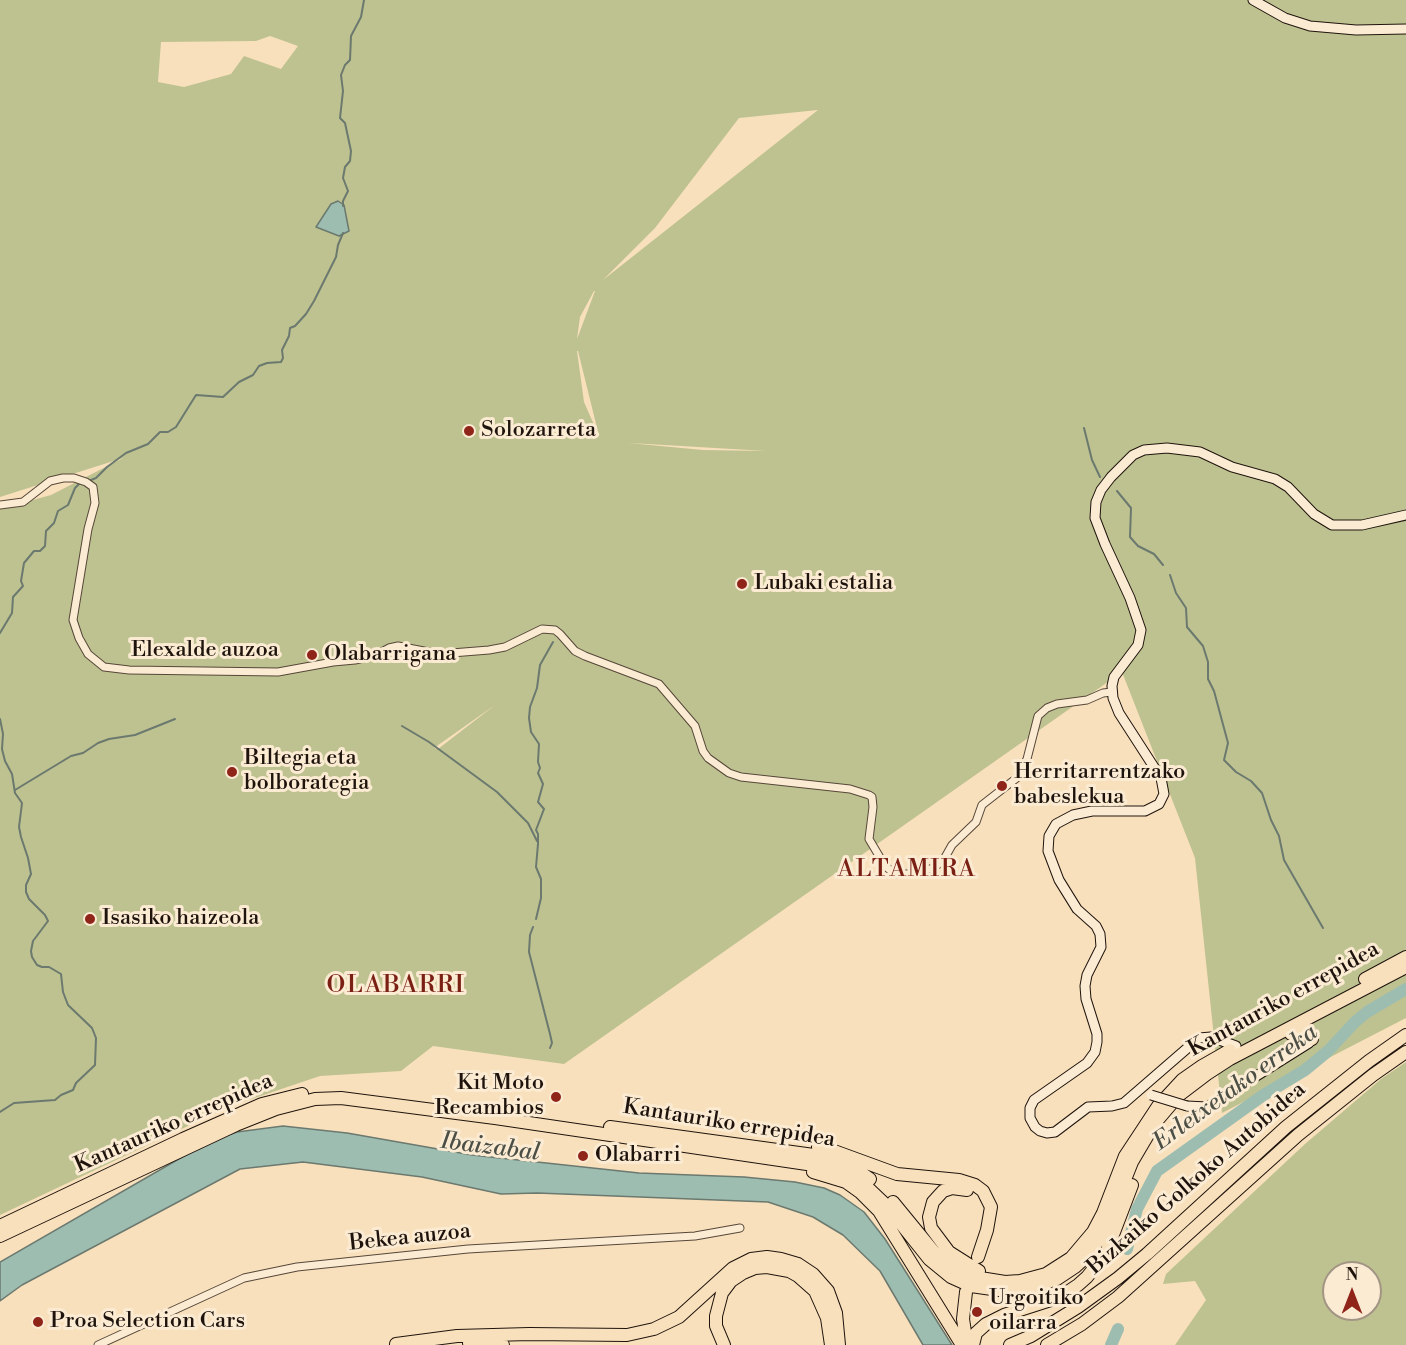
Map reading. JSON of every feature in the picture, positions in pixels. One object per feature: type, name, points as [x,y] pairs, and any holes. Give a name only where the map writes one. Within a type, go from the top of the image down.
[{"type":"highway","name":"Kantauriko errepidea","points":[[0,1236],[236,1125],[276,1109],[315,1099],[342,1098],[818,1164],[846,1173],[865,1185],[886,1205],[929,1259],[951,1276],[970,1286],[988,1290],[1023,1290],[1057,1279],[1076,1267],[1089,1254],[1101,1237],[1132,1162],[1155,1123],[1178,1096],[1207,1074],[1236,1047],[1406,957]]},
{"type":"highway","name":"Kantauriko errepidea","points":[[0,1226],[262,1104],[318,1092],[375,1094],[821,1156],[851,1166],[870,1179],[891,1199],[934,1252],[957,1269],[974,1277],[1005,1282],[1020,1281],[1046,1274],[1071,1258],[1093,1232],[1103,1214],[1125,1156],[1158,1106],[1182,1080],[1406,967]]},
{"type":"highway","points":[[1312,1039],[1323,1010]]},
{"type":"highway","points":[[1224,1058],[1244,1059],[1303,1028],[1308,1030],[1312,1039]]},
{"type":"highway","name":"Bizkaiko Golkoko Autobidea","points":[[1010,1345],[1030,1336],[1078,1307],[1118,1278],[1286,1127],[1369,1061],[1406,1035]]},
{"type":"highway","name":"Bizkaiko Golkoko Autobidea","points":[[1047,1345],[1082,1324],[1118,1297],[1298,1135],[1373,1075],[1406,1052]]},
{"type":"highway","points":[[972,1345],[976,1333],[986,1324],[1004,1315],[1060,1297],[1078,1285],[1091,1272],[1106,1253],[1155,1123]]},
{"type":"highway","points":[[653,1141],[709,1157],[816,1172],[846,1182],[879,1211],[962,1345]]},
{"type":"highway","points":[[736,1143],[813,1146],[834,1150],[897,1174],[966,1181],[983,1191],[991,1207],[988,1227],[978,1257]]},
{"type":"highway","points":[[988,1227],[986,1208],[981,1200],[967,1190],[952,1188],[943,1191],[930,1207],[929,1217],[935,1234],[949,1252],[978,1271],[1020,1276],[1046,1274]]},
{"type":"highway","points":[[391,1345],[457,1336],[627,1335],[654,1329],[679,1317],[733,1268],[751,1259],[767,1257],[798,1264],[813,1274],[828,1291],[836,1313],[839,1345]]},
{"type":"highway","points":[[723,1345],[716,1316],[723,1293],[731,1281],[743,1273],[755,1268],[767,1267],[789,1271],[815,1291],[827,1318],[831,1345]]},
{"type":"highway","points":[[952,1328],[966,1292],[963,1319],[967,1345]]},
{"type":"highway","points":[[396,1344],[503,1345]]},
{"type":"street","points":[[1253,0],[1285,18],[1310,26],[1356,30],[1406,29]]},
{"type":"street","points":[[1236,1047],[1205,1036],[1193,1042],[1139,1091],[1120,1105],[1086,1108],[1060,1130],[1040,1131],[1030,1118],[1030,1108],[1034,1100],[1088,1064],[1094,1055],[1097,1042],[1085,986],[1087,975],[1101,947],[1101,937],[1096,926],[1077,909],[1059,880],[1048,851],[1050,834],[1056,824],[1073,815],[1092,811],[1145,811],[1159,804],[1164,794],[1161,778],[1119,713],[1112,692],[1114,677],[1138,645],[1141,630],[1130,598],[1104,541],[1094,510],[1101,490],[1119,468],[1137,453],[1160,448],[1198,452],[1232,467],[1275,479],[1288,487],[1318,518],[1337,526],[1373,524],[1406,515]]},
{"type":"street","name":"Elexalde auzoa","points":[[0,505],[22,502],[50,481],[74,478],[93,487],[95,503],[88,529],[73,620],[78,638],[88,654],[104,667],[129,670],[278,672],[355,660],[398,646],[439,654],[489,650],[505,647],[542,629],[555,630],[575,651],[659,684],[676,705],[689,716],[708,758],[729,773],[741,777],[850,789],[872,797],[869,839],[889,871],[895,874],[910,875],[933,868],[943,861],[952,845],[976,822],[982,805],[1018,777],[1027,759],[1038,716],[1047,708],[1112,692]]},
{"type":"street","points":[[1215,1039],[1224,1058]]},
{"type":"street","points":[[1139,1091],[1187,1106],[1207,1107],[1312,1039]]},
{"type":"street","name":"Bekea auzoa","points":[[98,1345],[244,1278],[297,1267],[468,1249],[695,1236],[740,1228]]},
{"type":"green space","points":[[0,0],[1406,0],[1406,1018],[1222,1113],[1195,858],[1122,672],[564,1064],[433,1046],[401,1071],[320,1076],[228,1107],[0,1215],[0,509],[51,495],[123,458],[0,497]],"holes":[[[270,36],[298,46],[281,69],[244,56],[231,74],[184,87],[158,82],[161,42],[256,41]],[[818,110],[603,280],[655,228],[739,118]],[[595,291],[577,339],[580,317]],[[577,351],[599,436],[584,402]],[[629,443],[630,443],[766,451],[703,450]],[[495,705],[438,749],[434,748]]]},
{"type":"green space","points":[[1406,1062],[1406,1345],[1175,1345],[1206,1300],[1195,1281],[1163,1284],[1166,1274],[1305,1144],[1381,1079]]},
{"type":"shaded area","points":[[338,201],[344,205],[349,231],[339,236],[316,227],[331,204]]},
{"type":"shaded area","points":[[283,1126],[347,1133],[472,1155],[639,1173],[744,1177],[795,1182],[824,1188],[840,1195],[864,1212],[885,1239],[952,1345],[923,1345],[880,1271],[843,1235],[813,1217],[768,1202],[537,1193],[501,1194],[422,1177],[303,1162],[240,1169],[22,1285],[0,1301],[0,1262],[210,1141],[237,1132]]},
{"type":"waterway","points":[[343,206],[348,191],[343,178],[345,167],[350,161],[351,151],[345,123],[340,118],[343,91],[341,75],[350,60],[351,36],[361,17],[364,0]]},
{"type":"waterway","points":[[91,480],[126,453],[148,444],[160,432],[168,432],[176,427],[196,395],[223,397],[239,382],[253,375],[259,366],[281,362],[282,350],[290,328],[306,314],[314,301],[336,257],[343,233]]},
{"type":"waterway","points":[[1084,428],[1092,460],[1100,477]]},
{"type":"waterway","points":[[0,633],[12,613],[13,597],[23,586],[21,581],[24,563],[34,551],[40,551],[45,546],[46,531],[54,523],[58,511],[68,505],[75,488],[80,483]]},
{"type":"waterway","points":[[1117,491],[1131,508],[1130,537],[1138,546],[1154,554],[1163,565]]},
{"type":"waterway","points":[[1170,575],[1176,593],[1186,608],[1187,627],[1203,646],[1208,662],[1208,679],[1214,691],[1228,743],[1224,760],[1236,772],[1251,781],[1262,793],[1279,836],[1284,860],[1323,928]]},
{"type":"waterway","points":[[536,919],[541,898],[541,879],[536,867],[538,844],[536,830],[544,809],[538,802],[543,784],[538,773],[540,768],[539,744],[531,732],[529,718],[540,665],[553,642]]},
{"type":"waterway","points":[[0,719],[5,761],[12,774],[15,793],[22,803],[19,827],[31,874],[26,885],[26,892],[29,899],[48,921],[33,941],[32,957],[37,965],[49,967],[61,974],[63,992],[68,1005],[92,1028],[96,1038],[95,1065],[76,1083],[73,1090],[55,1100],[14,1103],[0,1112]]},
{"type":"waterway","points":[[15,790],[71,756],[83,753],[98,743],[135,735],[175,719]]},
{"type":"waterway","points":[[402,726],[429,742],[497,792],[528,823],[537,841]]},
{"type":"waterway","points":[[533,927],[529,952],[552,1043],[550,1048]]},
{"type":"waterway","name":"Erletxetako erreka","points":[[1127,1249],[1137,1209],[1157,1171],[1262,1096],[1305,1070],[1328,1051],[1367,1012],[1406,989]]},
{"type":"waterway","name":"Erletxetako erreka","points":[[1111,1345],[1118,1329]]},
{"type":"place","name":"Solozarreta","points":[[469,431]]},
{"type":"place","name":"Lubaki estalia","points":[[742,584]]},
{"type":"place","name":"Olabarrigana","points":[[312,655]]},
{"type":"place","name":"Biltegia eta bolborategia","points":[[232,772]]},
{"type":"place","name":"Herritarrentzako babeslekua","points":[[1002,786]]},
{"type":"place","name":"Isasiko haizeola","points":[[90,919]]},
{"type":"place","name":"Kit Moto Recambios","points":[[556,1097]]},
{"type":"place","name":"Olabarri","points":[[583,1156]]},
{"type":"place","name":"Urgoitiko oilarra","points":[[977,1312]]},
{"type":"place","name":"Proa Selection Cars","points":[[38,1322]]},
{"type":"district","name":"ALTAMIRA","points":[[907,870]]},
{"type":"district","name":"OLABARRI","points":[[396,986]]},
{"type":"water label","name":"Ibaizabal","points":[[490,1148]]}]
